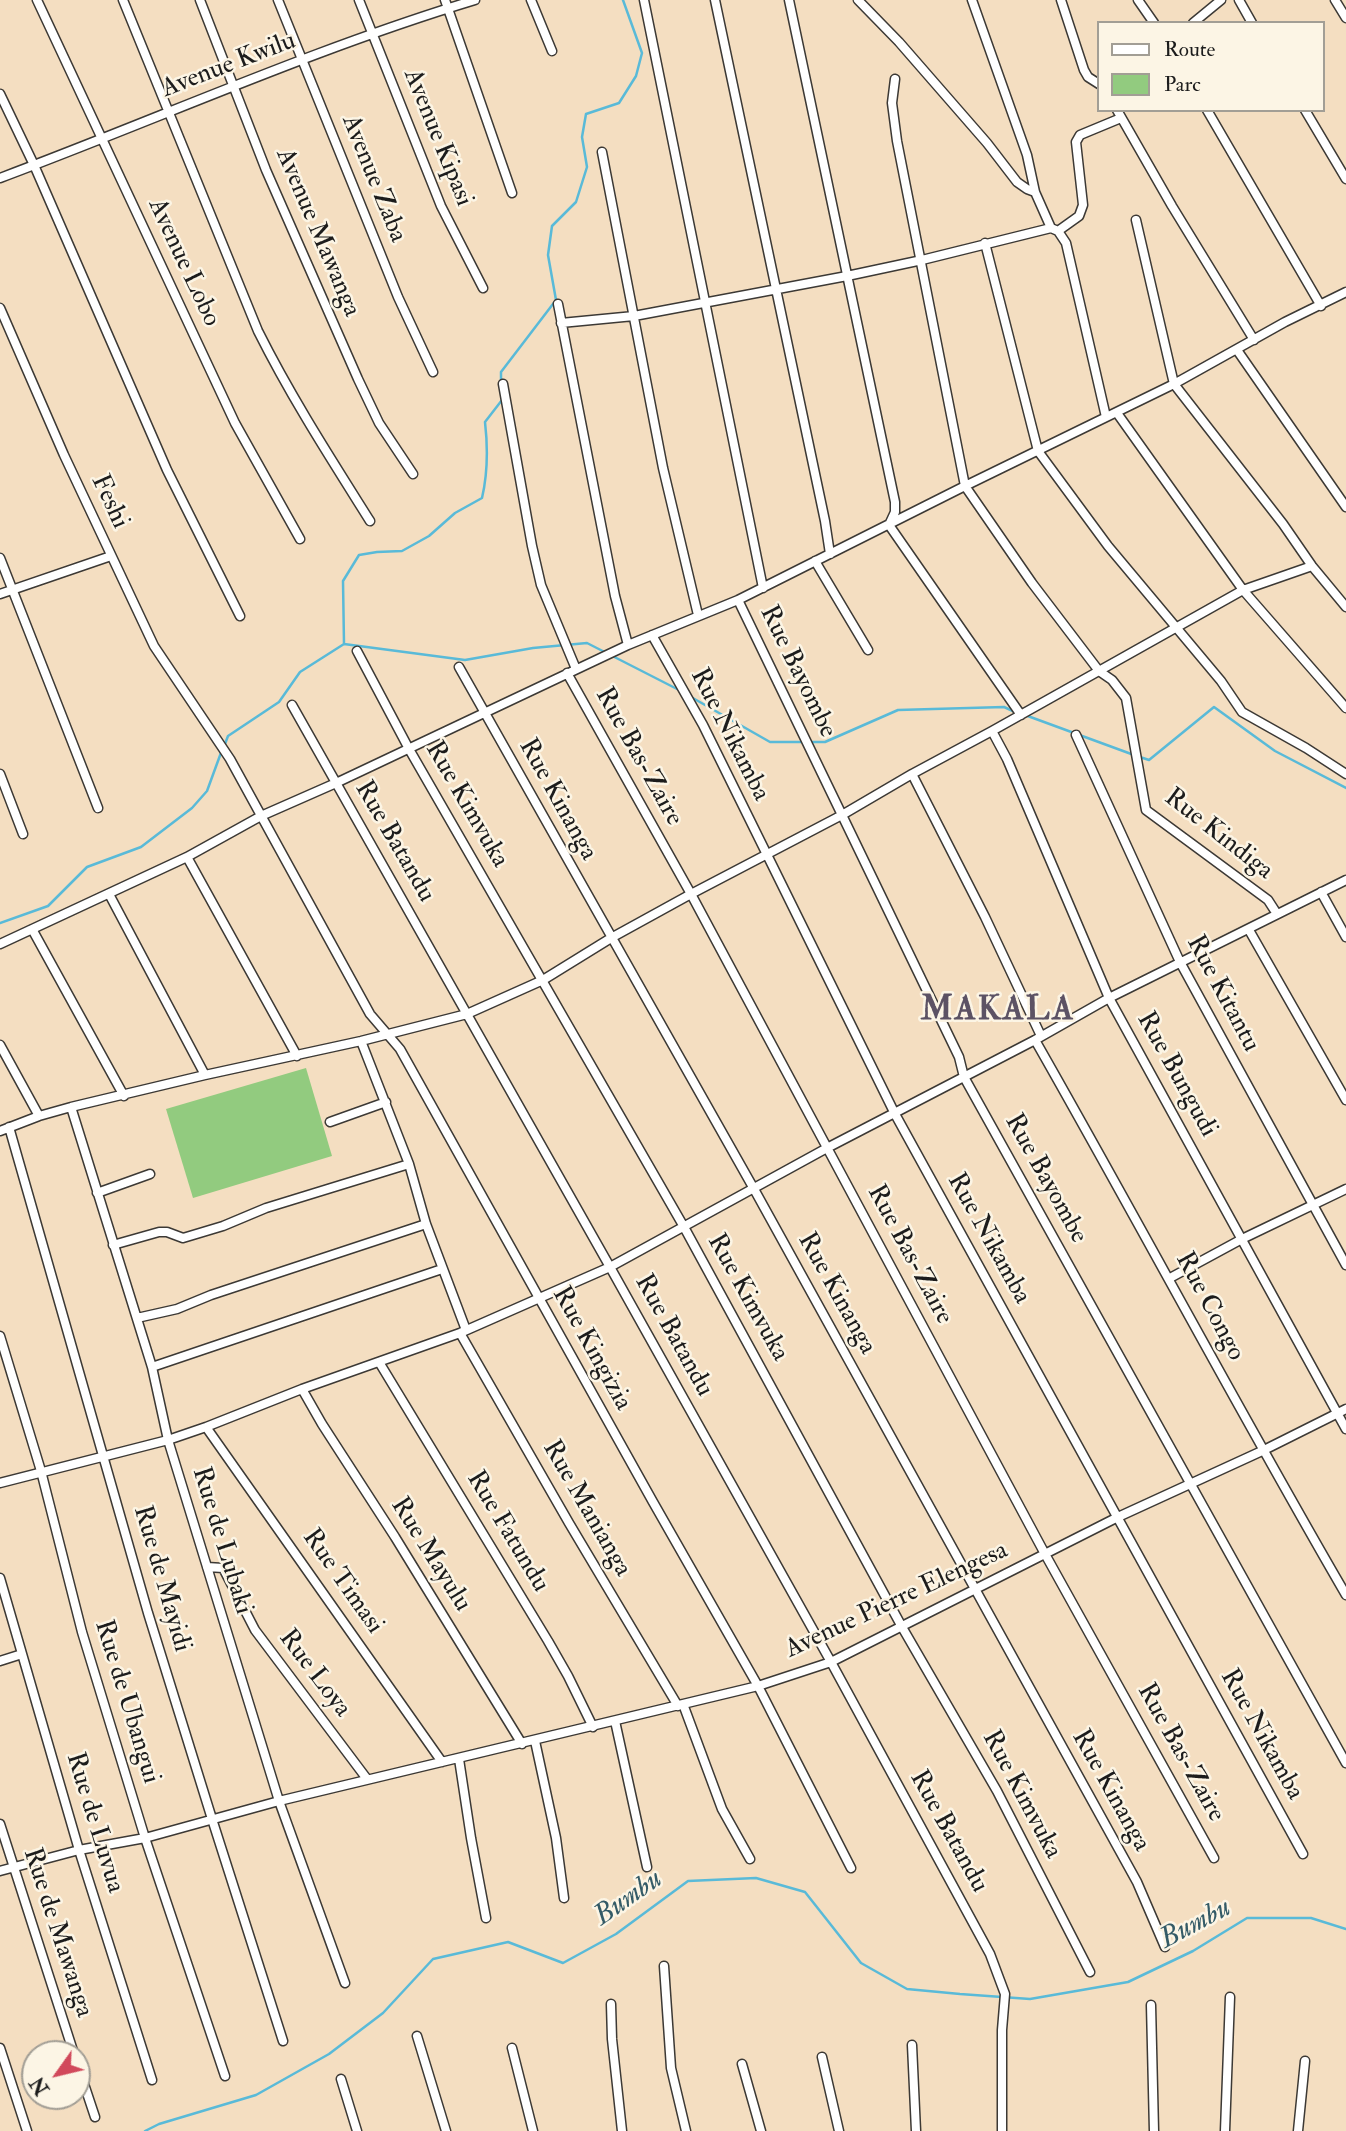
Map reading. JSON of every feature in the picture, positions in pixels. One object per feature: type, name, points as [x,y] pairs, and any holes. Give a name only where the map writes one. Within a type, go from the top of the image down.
[{"type":"street","name":"Avenue Lobo","points":[[37,0],[235,423],[300,539]]},
{"type":"street","name":"Avenue Lobo","points":[[123,0],[258,331],[311,427],[370,522]]},
{"type":"street","name":"Avenue Mawanga","points":[[200,0],[266,170],[358,379],[379,423],[413,474]]},
{"type":"street","name":"Avenue Zaba","points":[[278,0],[398,297],[433,372]]},
{"type":"street","name":"Avenue Kipasi","points":[[359,0],[441,206],[483,288]]},
{"type":"street","name":"Avenue Kwilu","points":[[0,178],[446,4],[475,0]]},
{"type":"street","points":[[531,0],[552,51]]},
{"type":"street","points":[[644,0],[763,588]]},
{"type":"street","points":[[715,0],[830,554]]},
{"type":"street","points":[[789,0],[895,502],[895,512],[889,525]]},
{"type":"street","points":[[858,0],[899,42],[987,143],[1017,182],[1027,190],[1035,192]]},
{"type":"street","points":[[972,0],[1027,155],[1035,192],[1054,229],[1066,243],[1106,417]]},
{"type":"street","points":[[1061,0],[1084,70],[1088,77],[1098,83]]},
{"type":"street","points":[[1138,0],[1152,21]]},
{"type":"street","points":[[1196,21],[1222,0]]},
{"type":"street","points":[[1239,0],[1251,21]]},
{"type":"street","points":[[1335,0],[1346,18]]},
{"type":"street","points":[[446,4],[512,193]]},
{"type":"street","points":[[895,79],[892,103],[897,141],[965,486]]},
{"type":"street","points":[[0,93],[167,470],[240,616]]},
{"type":"street","points":[[1209,112],[1321,306]]},
{"type":"street","points":[[1306,112],[1346,179]]},
{"type":"street","points":[[561,323],[634,316],[847,276],[1054,229],[1079,216],[1083,205],[1077,138],[1119,114],[1254,340]]},
{"type":"street","points":[[602,152],[663,468],[698,615]]},
{"type":"street","points":[[1136,220],[1174,384],[1346,607]]},
{"type":"street","points":[[985,243],[1038,451],[1108,546],[1221,681],[1242,712],[1346,774]]},
{"type":"street","points":[[0,944],[187,857],[261,816],[337,783],[567,673],[763,588],[1117,413],[1346,292]]},
{"type":"street","points":[[558,304],[615,596],[628,645]]},
{"type":"street","name":"Feshi","points":[[0,307],[64,455],[154,646],[230,759],[261,816]]},
{"type":"street","points":[[1237,350],[1346,507]]},
{"type":"street","points":[[503,384],[541,585],[576,669]]},
{"type":"street","points":[[1117,413],[1242,590],[1346,708]]},
{"type":"street","name":"Rue Kindiga","points":[[965,486],[1032,583],[1099,671],[1112,680],[1126,698],[1146,810],[1268,900],[1277,914]]},
{"type":"street","points":[[889,525],[1021,715]]},
{"type":"street","points":[[0,594],[111,556]]},
{"type":"street","points":[[0,558],[97,808]]},
{"type":"street","points":[[815,561],[869,650]]},
{"type":"street","points":[[0,1131],[71,1107],[298,1056],[467,1014],[543,980],[611,938],[842,815],[1242,590],[1312,566]]},
{"type":"street","name":"Rue Bayombe","points":[[738,600],[959,1057],[964,1077],[1346,1763]]},
{"type":"street","name":"Rue Nikamba","points":[[652,635],[703,725],[895,1114],[1303,1854]]},
{"type":"street","name":"Rue Kimvuka","points":[[357,651],[408,749],[684,1227],[902,1627],[997,1791],[1090,1972]]},
{"type":"street","name":"Rue Kinanga","points":[[459,667],[754,1189],[1137,1882],[1165,1947]]},
{"type":"street","name":"Rue Bas-Zaire","points":[[567,673],[691,894],[1045,1553],[1214,1858]]},
{"type":"street","name":"Rue Batandu","points":[[292,705],[831,1662],[990,1954],[1005,1999],[1002,2031],[1002,2131]]},
{"type":"street","name":"Rue Bungudi","points":[[992,731],[1007,759],[1110,998],[1242,1239],[1342,1411],[1346,1429]]},
{"type":"street","name":"Rue Kitantu","points":[[1076,735],[1180,962],[1346,1265]]},
{"type":"street","points":[[0,774],[23,834]]},
{"type":"street","name":"Rue Congo","points":[[912,774],[985,916],[1038,1038],[1262,1451],[1346,1595]]},
{"type":"street","name":"Rue Kingizia","points":[[261,816],[370,1014],[400,1049],[758,1686],[851,1868]]},
{"type":"street","points":[[187,857],[298,1056]]},
{"type":"street","points":[[0,1483],[168,1440],[206,1427],[463,1331],[610,1267],[1110,998],[1346,880]]},
{"type":"street","points":[[1321,892],[1346,937]]},
{"type":"street","points":[[109,894],[205,1075]]},
{"type":"street","points":[[32,929],[124,1096]]},
{"type":"street","points":[[1249,930],[1346,1100]]},
{"type":"street","name":"Rue Manianga","points":[[361,1041],[409,1164],[426,1224],[463,1331],[569,1523],[680,1705],[722,1809],[750,1859]]},
{"type":"street","points":[[0,1045],[39,1116]]},
{"type":"street","points":[[330,1122],[386,1102]]},
{"type":"street","name":"Rue de Lubaki","points":[[71,1107],[152,1367],[168,1440],[278,1801],[345,1983]]},
{"type":"street","name":"Rue de Mayidi","points":[[9,1127],[148,1613],[283,2041]]},
{"type":"street","points":[[113,1245],[159,1232],[183,1238],[223,1226],[266,1208],[409,1164]]},
{"type":"street","points":[[97,1193],[150,1174]]},
{"type":"street","points":[[1170,1278],[1242,1239],[1346,1189]]},
{"type":"street","points":[[137,1318],[177,1309],[211,1295],[426,1224]]},
{"type":"street","points":[[152,1367],[442,1269]]},
{"type":"street","name":"Rue de Ubangui","points":[[0,1336],[41,1471],[82,1632],[145,1838],[225,2076]]},
{"type":"street","name":"Rue Fatundu","points":[[379,1362],[548,1641],[593,1727]]},
{"type":"street","name":"Rue Mayulu","points":[[302,1389],[522,1744]]},
{"type":"street","name":"Avenue Pierre Elengesa","points":[[0,1871],[79,1850],[145,1838],[367,1779],[758,1686],[831,1662],[1118,1517],[1342,1411]]},
{"type":"street","name":"Rue Timasi","points":[[206,1427],[442,1762]]},
{"type":"street","name":"Rue Loya","points":[[207,1567],[223,1567],[255,1630],[367,1779]]},
{"type":"street","name":"Rue de Luvua","points":[[0,1578],[79,1850],[152,2080]]},
{"type":"street","points":[[0,1661],[22,1654]]},
{"type":"street","points":[[615,1721],[647,1867]]},
{"type":"street","points":[[535,1741],[556,1838],[564,1898]]},
{"type":"street","points":[[459,1759],[486,1918]]},
{"type":"street","name":"Rue de Mawanga","points":[[0,1824],[69,2040]]},
{"type":"street","points":[[664,1966],[671,2068],[686,2131]]},
{"type":"street","points":[[1225,2131],[1230,1997]]},
{"type":"street","points":[[611,2004],[622,2131]]},
{"type":"street","points":[[1151,2005],[1154,2131]]},
{"type":"street","points":[[417,2036],[446,2131]]},
{"type":"street","points":[[912,2045],[916,2131]]},
{"type":"street","points":[[0,2048],[27,2131]]},
{"type":"street","points":[[512,2048],[533,2131]]},
{"type":"street","points":[[822,2057],[839,2131]]},
{"type":"street","points":[[1298,2131],[1305,2061]]},
{"type":"street","points":[[742,2064],[761,2131]]},
{"type":"street","points":[[341,2079],[357,2131]]},
{"type":"street","points":[[91,2105],[95,2117]]},
{"type":"green space","points":[[306,1068],[332,1156],[193,1198],[166,1109]]},
{"type":"waterway","points":[[501,383],[501,372],[556,300],[548,255],[552,226],[576,202],[587,167],[582,137],[586,114],[619,103],[636,76],[642,53],[623,0]]},
{"type":"waterway","points":[[344,644],[343,581],[359,555],[402,551],[429,536],[455,513],[482,498],[487,460],[485,422],[502,400]]},
{"type":"waterway","points":[[225,744],[228,736],[279,702],[300,672],[344,644],[465,660],[533,648],[587,643],[679,690]]},
{"type":"waterway","points":[[691,697],[770,742],[825,742],[898,710],[1004,707],[1015,712]]},
{"type":"waterway","points":[[1140,757],[1149,760],[1214,707],[1275,751],[1346,788]]},
{"type":"waterway","points":[[1025,715],[1134,755]]},
{"type":"waterway","points":[[0,923],[48,906],[87,867],[141,847],[192,808],[207,791],[222,750]]},
{"type":"waterway","name":"Bumbu","points":[[145,2131],[159,2124],[256,2095],[329,2054],[383,2013],[433,1959],[508,1942],[563,1963],[616,1934],[688,1881],[756,1878],[805,1892],[861,1963],[907,1989],[960,1994],[1030,1999],[1128,1982],[1193,1951],[1247,1918],[1311,1918],[1346,1929]]},
{"type":"district","name":"MAKALA","points":[[998,1012]]}]
